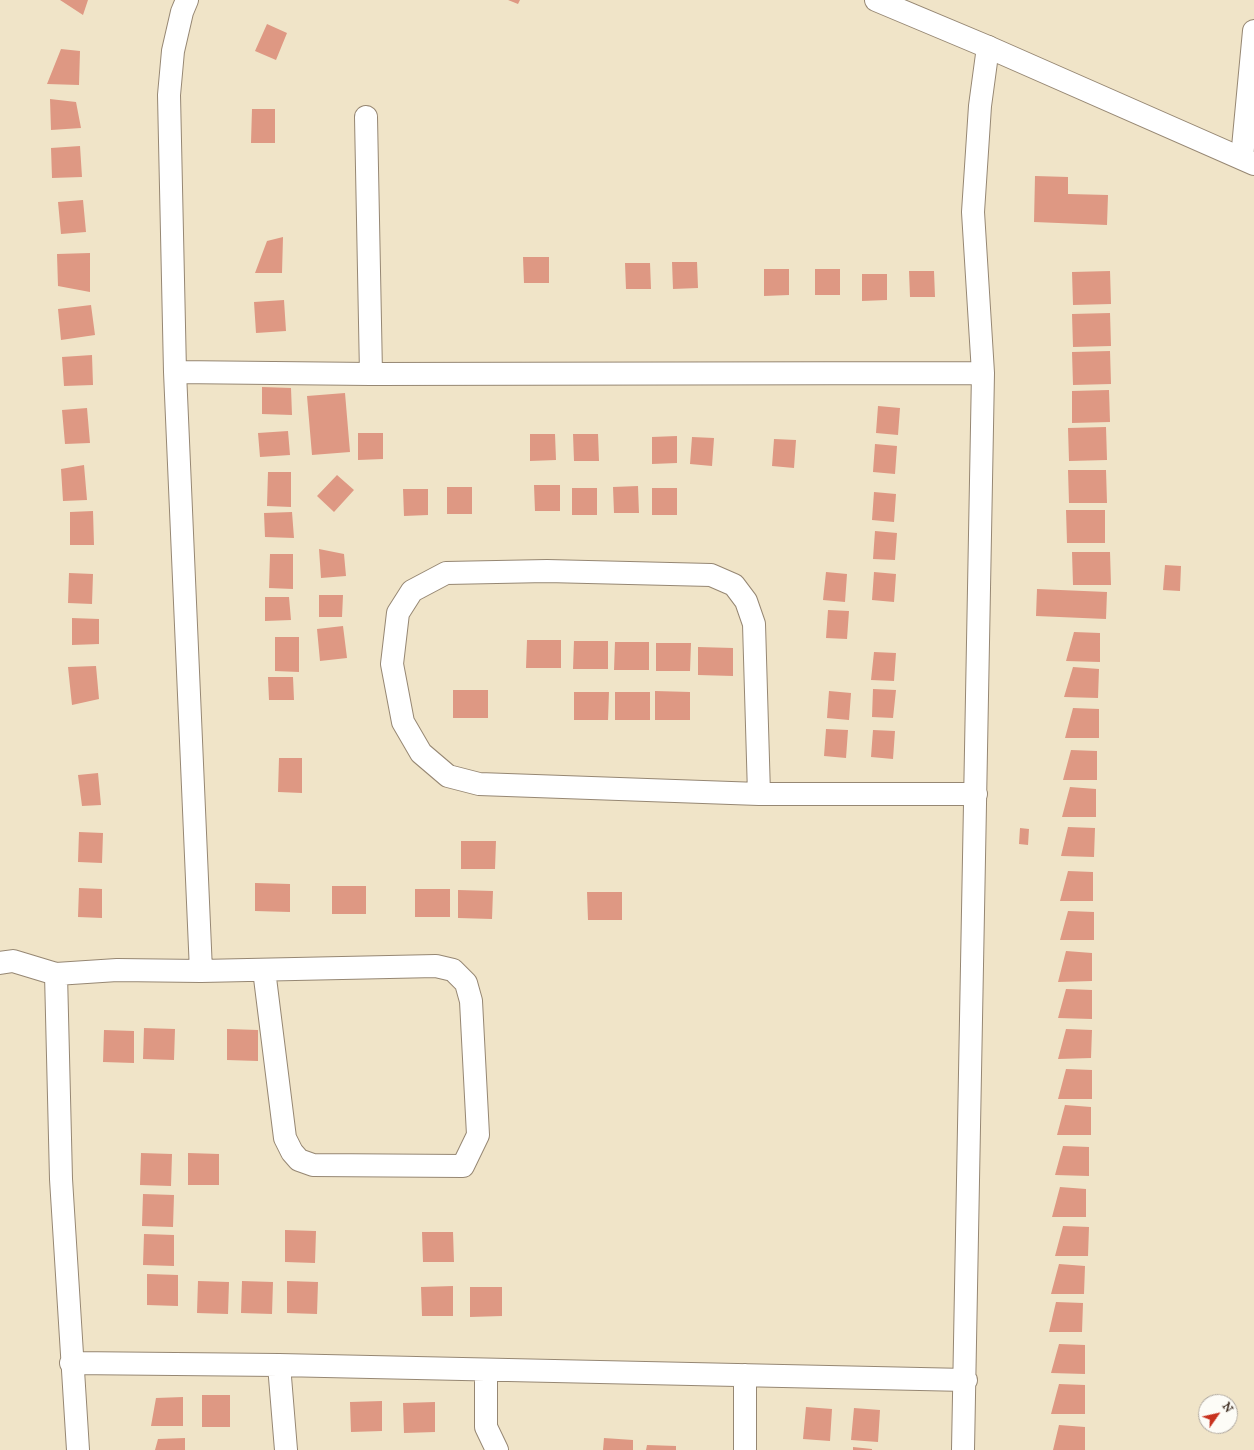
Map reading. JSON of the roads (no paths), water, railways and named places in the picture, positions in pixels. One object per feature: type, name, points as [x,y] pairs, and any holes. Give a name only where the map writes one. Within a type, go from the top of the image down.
[{"type":"street","points":[[187,0],[182,12],[173,51],[169,95],[175,372],[201,971]]},
{"type":"street","points":[[876,0],[988,47],[1248,161],[1254,31]]},
{"type":"street","points":[[963,1450],[966,1380],[983,373],[973,212],[980,106],[988,47]]},
{"type":"street","points":[[366,117],[371,374]]},
{"type":"street","points":[[175,372],[371,374],[983,373]]},
{"type":"street","points":[[759,794],[754,624],[746,601],[734,584],[711,575],[547,571],[446,573],[412,591],[398,613],[392,664],[403,722],[421,753],[448,776],[479,784],[759,794],[976,794]]},
{"type":"street","points":[[0,962],[13,961],[56,974],[117,970],[201,971],[436,966],[453,970],[466,983],[471,1001],[478,1134],[463,1166],[313,1165],[299,1160],[292,1152],[285,1138],[264,970]]},
{"type":"street","points":[[56,974],[61,1179],[71,1363],[78,1450]]},
{"type":"street","points":[[71,1363],[279,1365],[966,1380]]},
{"type":"street","points":[[279,1365],[286,1450]]},
{"type":"street","points":[[486,1370],[486,1427],[497,1450]]},
{"type":"street","points":[[745,1375],[745,1450]]}]
